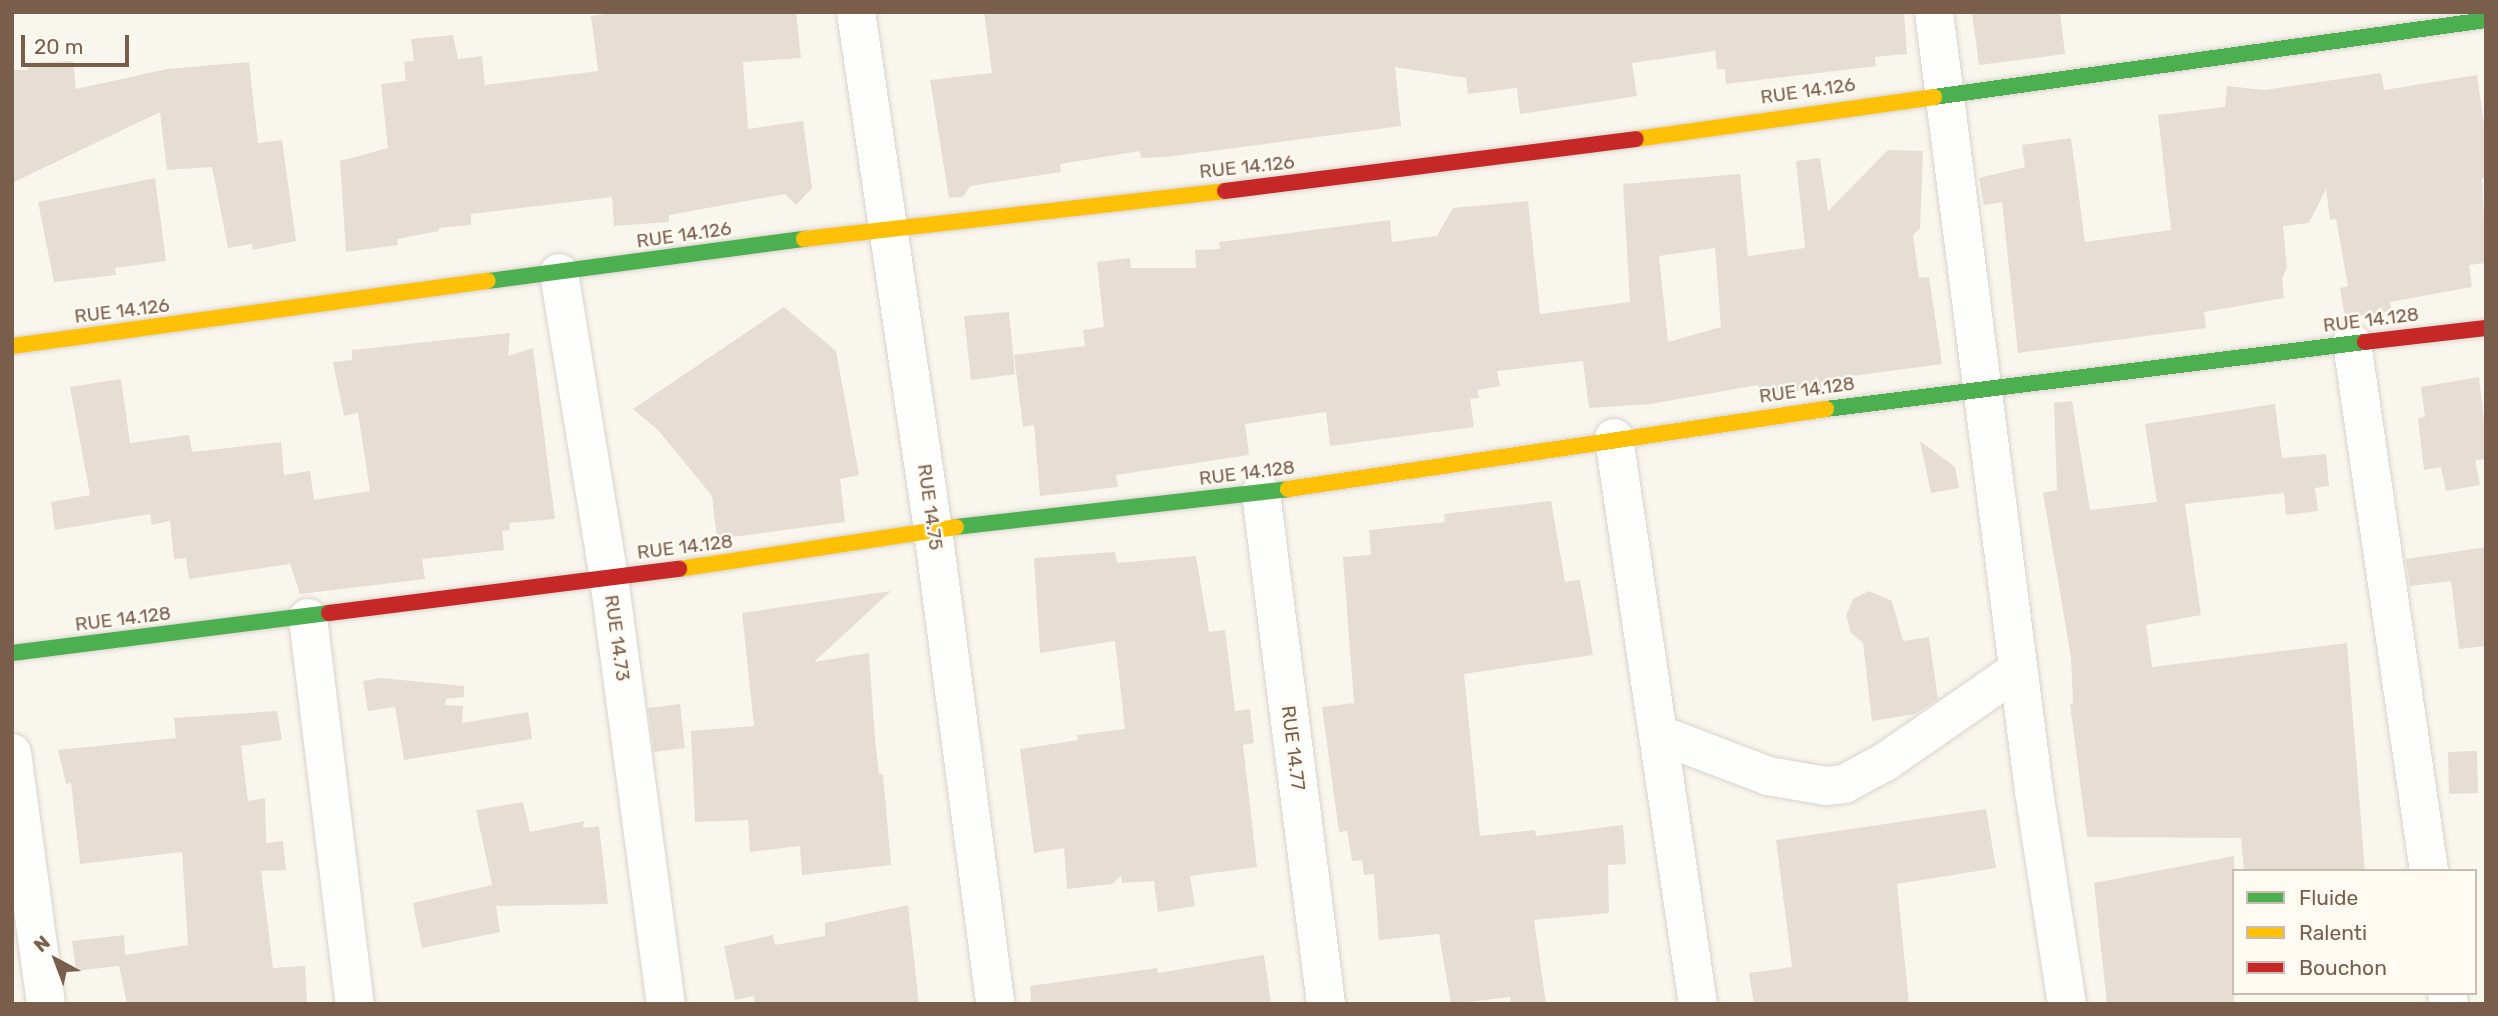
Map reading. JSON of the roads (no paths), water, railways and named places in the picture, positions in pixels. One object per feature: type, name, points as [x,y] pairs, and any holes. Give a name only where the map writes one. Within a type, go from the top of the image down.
[{"type":"street","name":"RUE 14.75","points":[[856,12],[933,530],[995,1004]]},
{"type":"street","points":[[1934,12],[1942,93],[2018,670],[2067,1004]]},
{"type":"street","name":"RUE 14.126","points":[[12,346],[889,227],[1396,172],[1942,93],[2486,20]]},
{"type":"street","name":"RUE 14.73","points":[[559,273],[609,578],[666,1004]]},
{"type":"street","name":"RUE 14.128","points":[[12,653],[308,618],[609,578],[933,530],[1261,493],[1614,438],[1982,388],[2486,328]]},
{"type":"street","points":[[2352,343],[2429,869]]},
{"type":"street","points":[[1614,438],[1698,1004]]},
{"type":"street","name":"RUE 14.77","points":[[1261,493],[1326,1004]]},
{"type":"street","points":[[308,618],[355,1004]]},
{"type":"street","points":[[1658,734],[1768,776],[1826,786],[1844,784],[1885,762],[2018,670]]},
{"type":"street","points":[[12,753],[46,1004]]}]
